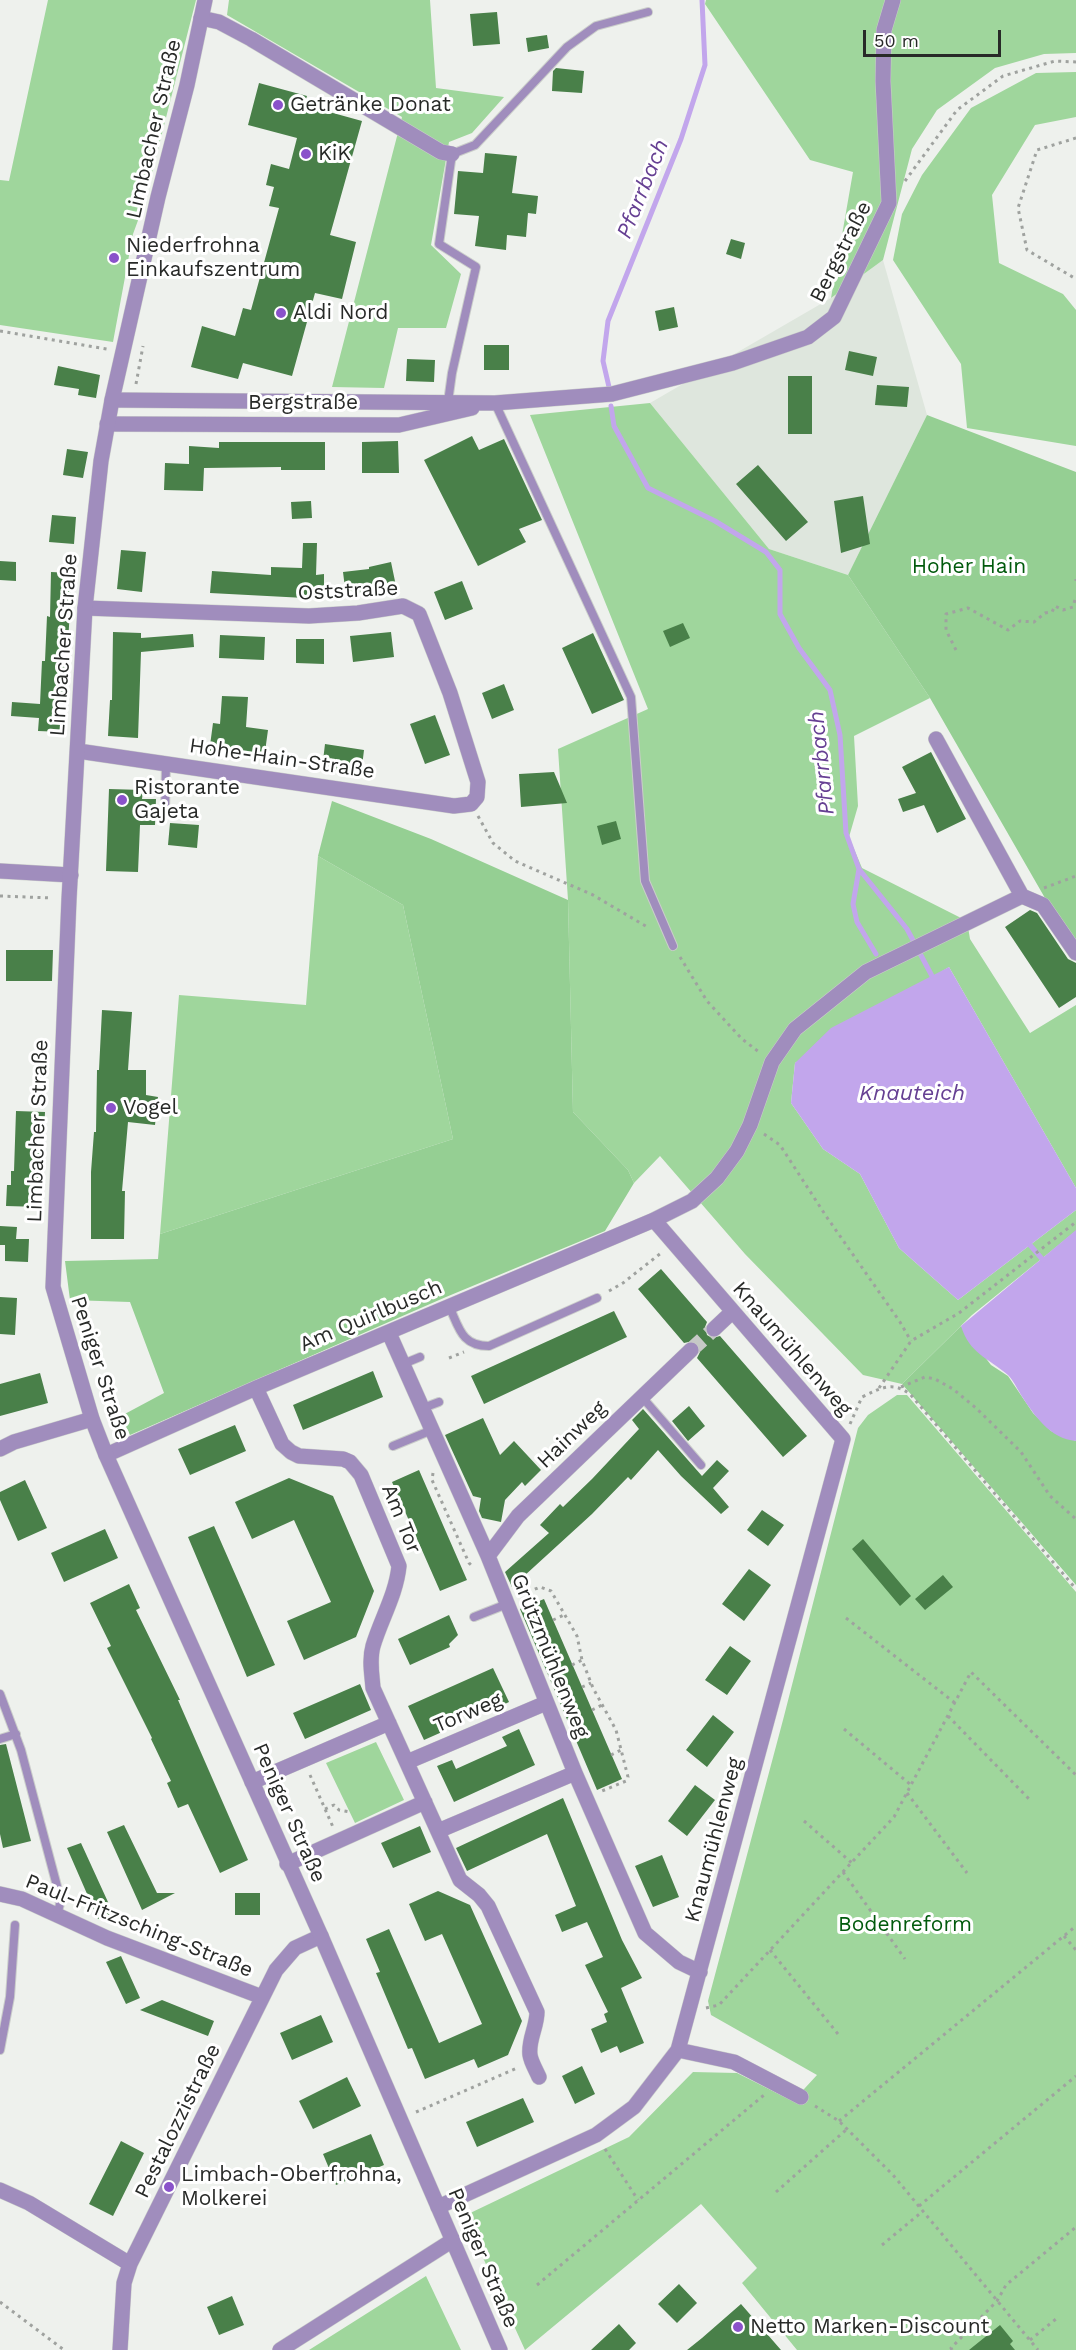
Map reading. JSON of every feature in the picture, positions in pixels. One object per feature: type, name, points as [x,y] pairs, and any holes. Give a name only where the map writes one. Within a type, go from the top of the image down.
[{"type":"street","name":"Limbacher Straße","points":[[53,1287],[69,899],[85,608],[101,461],[112,400],[205,0]]},
{"type":"street","name":"Bergstraße","points":[[112,400],[495,403],[612,394],[733,363],[808,337],[834,317],[889,203],[884,30],[893,0]]},
{"type":"street","name":"Limbacher Straße","points":[[201,18],[219,22],[251,39],[441,152],[452,154]]},
{"type":"street","name":"Bergstraße","points":[[107,424],[399,425],[495,403]]},
{"type":"street","name":"Oststraße","points":[[85,608],[309,616],[358,613],[403,606],[419,614],[450,693],[478,782],[474,801]]},
{"type":"street","points":[[936,739],[1022,896],[1042,904],[1076,953]]},
{"type":"street","name":"Hohe-Hain-Straße","points":[[78,751],[454,806],[474,801]]},
{"type":"street","points":[[0,871],[71,875]]},
{"type":"street","points":[[654,1220],[692,1201],[717,1178],[737,1151],[750,1125],[772,1062],[795,1029],[867,972],[1022,896]]},
{"type":"street","name":"Knaumühlenweg","points":[[438,2206],[596,2135],[634,2107],[678,2050],[843,1439],[654,1220]]},
{"type":"street","name":"Am Quirlbusch","points":[[106,1455],[256,1388],[654,1220]]},
{"type":"street","name":"Peniger Straße","points":[[53,1287],[92,1419],[106,1455],[321,1936],[500,2350]]},
{"type":"street","points":[[714,1329],[732,1312]]},
{"type":"street","name":"Grützmühlenweg","points":[[389,1333],[488,1556],[575,1773],[645,1933],[679,1962],[700,1972]]},
{"type":"street","name":"Hainweg","points":[[488,1556],[518,1516],[691,1350]]},
{"type":"street","name":"Am Tor","points":[[256,1388],[282,1444],[291,1452],[299,1456],[343,1459],[361,1475],[399,1566],[398,1582],[373,1647],[371,1665],[373,1688],[460,1880],[479,1895],[496,1919],[537,2012],[530,2056],[539,2077]]},
{"type":"street","points":[[0,1449],[14,1442],[92,1419]]},
{"type":"street","name":"Torweg","points":[[407,1762],[546,1703]]},
{"type":"street","points":[[252,1782],[389,1723]]},
{"type":"street","points":[[438,1831],[575,1773]]},
{"type":"street","points":[[287,1864],[425,1802]]},
{"type":"street","name":"Paul-Fritzsching-Straße","points":[[0,1894],[22,1899],[107,1938],[262,1998]]},
{"type":"street","name":"Pestalozzistraße","points":[[120,2350],[124,2283],[130,2265],[276,1970],[289,1953],[321,1936]]},
{"type":"street","points":[[678,2050],[734,2062],[801,2097]]},
{"type":"street","points":[[0,2190],[29,2203],[130,2265]]},
{"type":"street","points":[[280,2350],[453,2240]]},
{"type":"lane","points":[[448,402],[452,373],[476,267],[439,244],[452,154],[475,145],[567,47],[596,26],[648,12]]},
{"type":"lane","points":[[495,403],[631,697],[645,881],[673,946]]},
{"type":"lane","points":[[165,814],[166,763]]},
{"type":"lane","points":[[449,1306],[464,1337],[474,1345],[489,1346],[597,1298]]},
{"type":"lane","points":[[403,1364],[420,1357]]},
{"type":"lane","points":[[642,1396],[700,1465]]},
{"type":"lane","points":[[423,1408],[439,1402]]},
{"type":"lane","points":[[393,1446],[432,1430]]},
{"type":"lane","points":[[474,1617],[507,1603]]},
{"type":"lane","points":[[0,1694],[16,1734],[57,1886],[60,1904],[57,1915]]},
{"type":"lane","points":[[0,1739],[16,1734]]},
{"type":"lane","points":[[0,2050],[3,2014],[10,1997],[15,1925]]},
{"type":"path","points":[[889,203],[957,110],[1003,76],[1055,61],[1076,62]]},
{"type":"path","points":[[1076,138],[1038,150],[1018,208],[1027,250],[1076,279]]},
{"type":"path","points":[[0,331],[124,352]]},
{"type":"path","points":[[956,650],[946,630],[946,614],[968,608],[1008,630],[1020,621],[1034,622],[1045,613],[1052,612],[1055,606],[1063,610],[1073,607],[1076,596]]},
{"type":"path","points":[[474,801],[493,843],[516,861],[592,895],[650,928]]},
{"type":"path","points":[[1022,896],[1076,876]]},
{"type":"path","points":[[0,896],[69,899]]},
{"type":"path","points":[[673,946],[707,1001],[742,1039],[772,1062]]},
{"type":"path","points":[[750,1125],[780,1145],[911,1341]]},
{"type":"path","points":[[879,1389],[911,1341],[959,1313],[1076,1222]]},
{"type":"path","points":[[597,1298],[623,1283],[673,1244]]},
{"type":"path","points":[[449,1358],[460,1354]]},
{"type":"path","points":[[901,1388],[925,1377],[935,1379],[953,1389],[1021,1452],[1050,1497],[1076,1519]]},
{"type":"path","points":[[843,1439],[862,1396],[885,1386],[901,1388],[910,1394],[1076,1589]]},
{"type":"path","points":[[507,1603],[535,1589],[544,1588],[551,1591],[578,1636],[582,1660],[591,1683],[616,1730],[628,1769],[627,1779],[586,1798]]},
{"type":"path","points":[[553,1620],[564,1615]]},
{"type":"path","points":[[846,1618],[955,1703]]},
{"type":"path","points":[[572,1665],[582,1660]]},
{"type":"path","points":[[689,2012],[719,2006],[894,1817],[971,1672],[1076,1775]]},
{"type":"path","points":[[582,1687],[591,1683]]},
{"type":"path","points":[[592,1710],[602,1705]]},
{"type":"path","points":[[948,1716],[1030,1800]]},
{"type":"path","points":[[844,1729],[911,1785]]},
{"type":"path","points":[[611,1755],[621,1750]]},
{"type":"path","points":[[303,1760],[340,1840]]},
{"type":"path","points":[[907,1793],[967,1873]]},
{"type":"path","points":[[325,1809],[334,1805],[339,1810],[350,1812]]},
{"type":"path","points":[[804,1821],[852,1863]]},
{"type":"path","points":[[843,1872],[905,1959]]},
{"type":"path","points":[[839,2121],[1076,1926]]},
{"type":"path","points":[[1064,1936],[1076,1950]]},
{"type":"path","points":[[770,1950],[838,2034]]},
{"type":"path","points":[[399,2120],[532,2061]]},
{"type":"path","points":[[919,2206],[1076,2076]]},
{"type":"path","points":[[537,2285],[777,2085]]},
{"type":"path","points":[[801,2097],[839,2121],[893,2175],[1038,2350]]},
{"type":"path","points":[[776,2192],[847,2129]]},
{"type":"path","points":[[596,2135],[638,2200]]},
{"type":"path","points":[[882,2245],[923,2211]]},
{"type":"path","points":[[952,2350],[951,2348],[997,2301],[1006,2285],[1076,2227]]},
{"type":"path","points":[[0,2302],[64,2350]]},
{"type":"path","points":[[1030,2340],[1056,2319]]},
{"type":"shaded area","points":[[883,260],[927,415],[848,575],[769,549],[650,403],[831,298]]},
{"type":"green space","points":[[48,0],[196,0],[144,204],[133,234],[113,342],[0,325],[0,180],[9,181]]},
{"type":"green space","points":[[229,0],[430,0],[436,88],[504,97],[472,133],[449,142],[431,245],[461,274],[446,328],[398,328],[384,388],[332,387],[402,117],[227,15]]},
{"type":"green space","points":[[706,0],[1076,0],[1076,53],[1044,54],[995,68],[937,110],[912,149],[883,260],[831,298],[853,172],[810,160],[705,4]]},
{"type":"green space","points":[[1076,72],[1076,117],[1035,125],[992,195],[999,263],[1063,294],[1076,310],[1076,446],[967,428],[961,364],[893,260],[902,214],[922,175],[971,108],[1036,73]]},
{"type":"green space","points":[[650,403],[769,549],[848,575],[930,698],[854,736],[858,806],[849,837],[862,868],[967,921],[970,939],[1030,1033],[1076,1005],[1076,1188],[949,967],[795,1063],[791,1103],[823,1149],[860,1174],[899,1248],[958,1300],[1076,1210],[1076,1231],[972,1315],[902,1384],[863,1375],[745,1254],[660,1156],[634,1183],[628,1170],[573,1112],[568,900],[558,749],[648,709],[530,415]]},
{"type":"green space","name":"Hoher Hain","points":[[927,415],[1076,472],[1076,952],[930,698],[848,575]]},
{"type":"green space","points":[[332,801],[431,839],[568,900],[573,1112],[628,1170],[634,1183],[605,1231],[446,1297],[130,1435],[121,1416],[164,1393],[130,1302],[70,1300],[65,1261],[158,1259],[160,1234],[453,1139],[403,905],[318,856]]},
{"type":"green space","points":[[318,856],[403,905],[453,1139],[160,1234],[179,995],[306,1005]]},
{"type":"green space","points":[[961,1326],[991,1365],[1008,1376],[1033,1413],[1051,1431],[1076,1441],[1076,1585],[902,1384]]},
{"type":"green space","name":"Bodenreform","points":[[897,1395],[907,1395],[1076,1592],[1076,2350],[797,2350],[742,2283],[757,2268],[701,2204],[525,2350],[464,2216],[629,2137],[693,2072],[737,2073],[793,2101],[817,2075],[711,2015],[708,2001],[858,1428],[868,1415]]},
{"type":"green space","points":[[376,1742],[404,1800],[355,1823],[326,1763]]},
{"type":"green space","points":[[426,2276],[461,2350],[309,2350]]},
{"type":"water","name":"Knauteich","points":[[949,967],[1076,1188],[1076,1210],[958,1300],[899,1248],[860,1174],[823,1149],[791,1103],[795,1063],[831,1028]]},
{"type":"water","points":[[1076,1230],[1076,1441],[1058,1436],[1044,1425],[1031,1410],[1010,1377],[974,1349],[961,1326]]},
{"type":"building","points":[[497,12],[500,44],[473,46],[470,14]]},
{"type":"building","points":[[547,35],[549,48],[528,52],[526,38]]},
{"type":"building","points":[[556,68],[584,71],[582,93],[552,91],[553,71]]},
{"type":"building","points":[[259,83],[307,96],[304,105],[362,121],[330,235],[356,242],[342,299],[315,293],[292,376],[243,363],[238,379],[191,367],[202,326],[235,336],[243,308],[251,310],[279,208],[269,206],[274,187],[266,185],[271,164],[289,169],[297,138],[248,125]]},
{"type":"building","points":[[485,153],[517,156],[512,193],[538,196],[536,214],[528,213],[526,237],[507,235],[506,250],[475,246],[479,216],[454,214],[458,171],[483,173]]},
{"type":"building","points":[[731,239],[745,243],[741,259],[726,254]]},
{"type":"building","points":[[674,307],[678,327],[659,331],[655,311]]},
{"type":"building","points":[[484,345],[509,345],[509,370],[484,370]]},
{"type":"building","points":[[849,351],[877,357],[873,376],[845,370]]},
{"type":"building","points":[[407,359],[435,360],[434,382],[406,381]]},
{"type":"building","points":[[58,366],[100,375],[96,398],[78,395],[79,389],[54,385]]},
{"type":"building","points":[[788,376],[812,376],[812,434],[788,434]]},
{"type":"building","points":[[877,385],[909,387],[907,407],[875,405]]},
{"type":"building","points":[[472,436],[479,450],[504,439],[542,520],[519,529],[526,542],[478,566],[424,460]]},
{"type":"building","points":[[398,441],[399,473],[362,473],[362,442]]},
{"type":"building","points":[[219,442],[325,442],[325,470],[281,470],[281,467],[204,468],[203,491],[164,490],[165,463],[189,464],[189,446],[219,448]]},
{"type":"building","points":[[67,449],[88,452],[83,478],[63,475]]},
{"type":"building","points":[[758,465],[808,522],[786,541],[736,484]]},
{"type":"building","points":[[863,496],[870,544],[841,553],[834,501]]},
{"type":"building","points":[[311,501],[312,518],[292,519],[291,502]]},
{"type":"building","points":[[52,515],[76,517],[74,544],[49,542]]},
{"type":"building","points":[[303,543],[317,543],[316,575],[324,574],[324,599],[210,593],[212,571],[271,575],[271,567],[302,568]]},
{"type":"building","points":[[121,550],[146,552],[142,592],[117,589]]},
{"type":"building","points":[[0,561],[16,562],[16,581],[0,580]]},
{"type":"building","points":[[391,562],[396,586],[346,596],[343,572],[369,569],[369,567]]},
{"type":"building","points":[[51,572],[72,573],[63,732],[38,731],[39,718],[11,716],[12,702],[40,704],[47,616],[50,617]]},
{"type":"building","points":[[462,581],[473,609],[445,620],[434,592]]},
{"type":"building","points":[[683,623],[690,638],[670,647],[663,631]]},
{"type":"building","points":[[113,632],[141,633],[141,638],[193,634],[194,647],[141,652],[138,738],[108,736],[110,700],[112,700]]},
{"type":"building","points":[[391,632],[394,657],[353,662],[350,636]]},
{"type":"building","points":[[593,633],[624,700],[592,714],[562,648]]},
{"type":"building","points":[[220,635],[265,637],[264,660],[219,658]]},
{"type":"building","points":[[296,639],[324,639],[324,664],[296,663]]},
{"type":"building","points":[[504,684],[514,710],[492,719],[482,693]]},
{"type":"building","points":[[222,696],[248,697],[246,727],[268,730],[264,759],[209,753],[213,723],[220,724]]},
{"type":"building","points":[[435,715],[450,755],[425,764],[410,724]]},
{"type":"building","points":[[325,744],[364,750],[361,775],[322,769]]},
{"type":"building","points":[[931,752],[966,819],[937,833],[924,805],[903,812],[898,799],[916,793],[902,767]]},
{"type":"building","points":[[554,772],[567,803],[521,807],[519,774]]},
{"type":"building","points":[[109,789],[143,790],[142,799],[156,799],[155,825],[140,825],[138,872],[106,871]]},
{"type":"building","points":[[616,821],[621,839],[602,845],[597,826]]},
{"type":"building","points":[[170,823],[199,825],[197,848],[168,845]]},
{"type":"building","points":[[1030,910],[1037,913],[1068,959],[1076,963],[1076,997],[1059,1008],[1005,927]]},
{"type":"building","points":[[6,950],[53,950],[52,981],[6,981]]},
{"type":"building","points":[[102,1010],[132,1012],[128,1070],[146,1070],[146,1095],[158,1097],[155,1125],[128,1122],[122,1191],[125,1191],[124,1239],[91,1239],[91,1172],[94,1132],[96,1132],[97,1070],[99,1070]]},
{"type":"building","points":[[16,1111],[45,1112],[41,1207],[6,1206],[7,1185],[11,1185],[11,1171],[14,1171]]},
{"type":"building","points":[[0,1226],[17,1227],[16,1239],[29,1239],[28,1262],[5,1261],[5,1245],[0,1245]]},
{"type":"building","points":[[661,1269],[707,1322],[705,1327],[707,1335],[712,1338],[720,1336],[807,1436],[783,1457],[697,1358],[700,1352],[698,1344],[693,1341],[684,1343],[638,1289]]},
{"type":"building","points":[[0,1297],[17,1298],[15,1335],[0,1334]]},
{"type":"building","points":[[614,1311],[627,1337],[484,1404],[471,1376]]},
{"type":"building","points":[[373,1371],[383,1397],[303,1430],[293,1405]]},
{"type":"building","points":[[40,1373],[48,1403],[0,1416],[0,1384]]},
{"type":"building","points":[[689,1406],[705,1426],[688,1441],[672,1421]]},
{"type":"building","points":[[643,1409],[702,1476],[717,1460],[729,1471],[713,1488],[729,1507],[721,1514],[681,1476],[658,1450],[631,1480],[628,1477],[592,1514],[512,1587],[505,1572],[549,1533],[540,1525],[560,1504],[563,1507],[592,1479],[639,1429],[632,1420]]},
{"type":"building","points":[[483,1418],[500,1455],[514,1441],[541,1470],[525,1486],[522,1482],[505,1500],[501,1522],[482,1518],[479,1511],[481,1498],[473,1496],[445,1435]]},
{"type":"building","points":[[235,1425],[246,1451],[190,1475],[178,1449]]},
{"type":"building","points":[[419,1470],[467,1580],[440,1591],[392,1482]]},
{"type":"building","points":[[289,1478],[333,1496],[374,1591],[356,1637],[304,1660],[287,1621],[331,1602],[294,1520],[252,1539],[235,1502]]},
{"type":"building","points":[[25,1480],[47,1528],[18,1541],[0,1500],[0,1492]]},
{"type":"building","points":[[762,1510],[784,1525],[768,1546],[747,1530]]},
{"type":"building","points":[[214,1526],[275,1665],[247,1677],[188,1537]]},
{"type":"building","points":[[105,1529],[118,1558],[64,1582],[51,1553]]},
{"type":"building","points":[[863,1539],[911,1596],[900,1606],[852,1549]]},
{"type":"building","points":[[749,1569],[771,1585],[744,1621],[722,1604]]},
{"type":"building","points":[[943,1575],[953,1587],[925,1610],[915,1599]]},
{"type":"building","points":[[129,1584],[140,1608],[136,1610],[180,1700],[178,1700],[248,1860],[220,1873],[188,1804],[178,1808],[167,1783],[171,1781],[107,1648],[111,1646],[90,1603]]},
{"type":"building","points":[[544,1599],[622,1779],[597,1790],[520,1609]]},
{"type":"building","points":[[449,1615],[458,1635],[449,1644],[450,1647],[410,1665],[398,1639]]},
{"type":"building","points":[[730,1646],[751,1661],[727,1695],[705,1680]]},
{"type":"building","points":[[493,1668],[509,1702],[490,1711],[485,1700],[438,1721],[442,1732],[424,1740],[408,1706]]},
{"type":"building","points":[[360,1684],[371,1710],[305,1739],[293,1713]]},
{"type":"building","points":[[713,1715],[734,1732],[707,1767],[686,1750]]},
{"type":"building","points":[[519,1729],[535,1765],[454,1802],[437,1766],[452,1760],[456,1769],[507,1746],[502,1737]]},
{"type":"building","points":[[6,1744],[31,1841],[3,1848],[0,1834],[0,1745]]},
{"type":"building","points":[[695,1785],[715,1800],[687,1836],[668,1821]]},
{"type":"building","points":[[563,1798],[622,1940],[642,1978],[621,1988],[644,2043],[620,2053],[617,2046],[601,2053],[591,2029],[607,2022],[604,2014],[608,2012],[585,1965],[603,1957],[587,1922],[562,1932],[555,1915],[576,1906],[547,1834],[467,1871],[456,1848]]},
{"type":"building","points":[[124,1825],[157,1893],[175,1893],[142,1910],[107,1832]]},
{"type":"building","points":[[420,1826],[431,1852],[393,1868],[381,1843]]},
{"type":"building","points":[[81,1843],[113,1913],[98,1919],[67,1848]]},
{"type":"building","points":[[662,1855],[679,1897],[653,1907],[635,1866]]},
{"type":"building","points":[[438,1891],[470,1905],[522,2021],[508,2055],[478,2068],[474,2059],[425,2079],[412,2048],[408,2049],[376,1973],[380,1972],[366,1939],[389,1929],[439,2043],[482,2024],[442,1934],[425,1941],[409,1904]]},
{"type":"building","points":[[235,1893],[260,1893],[260,1915],[235,1915]]},
{"type":"building","points":[[121,1956],[140,1998],[126,2004],[106,1962]]},
{"type":"building","points":[[162,2000],[214,2021],[208,2036],[140,2010]]},
{"type":"building","points":[[321,2015],[333,2042],[292,2060],[280,2033]]},
{"type":"building","points":[[582,2066],[595,2094],[575,2104],[562,2076]]},
{"type":"building","points":[[347,2077],[361,2106],[313,2129],[299,2101]]},
{"type":"building","points":[[523,2098],[534,2122],[477,2147],[466,2122]]},
{"type":"building","points":[[371,2134],[384,2165],[336,2185],[323,2154]]},
{"type":"building","points":[[121,2141],[144,2153],[113,2216],[89,2204]]},
{"type":"building","points":[[679,2284],[697,2303],[677,2323],[658,2304]]},
{"type":"building","points":[[232,2296],[244,2325],[219,2335],[207,2307]]},
{"type":"building","name":"Netto Marken-Discount","points":[[741,2304],[781,2350],[687,2350],[702,2338]]},
{"type":"building","points":[[619,2324],[636,2343],[629,2350],[591,2350]]},
{"type":"building","points":[[1000,2325],[1013,2341],[1010,2344],[1015,2350],[969,2350]]},
{"type":"waterway","name":"Pfarrbach","points":[[609,387],[603,361],[608,321],[681,139],[705,65],[702,0]]},
{"type":"waterway","name":"Pfarrbach","points":[[611,406],[614,426],[648,488],[715,521],[766,552],[780,570],[780,614],[799,648],[830,690],[840,735],[846,833],[859,869],[853,904],[857,922],[876,954]]},
{"type":"waterway","points":[[859,869],[907,929],[932,976]]},
{"type":"waterway","name":"Pfarrbach","points":[[1030,1245],[1043,1260]]},
{"type":"tunnel","points":[[691,1350],[714,1329]]},
{"type":"place","name":"Getränke Donat","points":[[278,105]]},
{"type":"place","name":"KiK","points":[[306,154]]},
{"type":"place","name":"Niederfrohna Einkaufszentrum","points":[[114,258]]},
{"type":"place","name":"Aldi Nord","points":[[281,313]]},
{"type":"place","name":"Ristorante Gajeta","points":[[122,800]]},
{"type":"place","name":"Vogel","points":[[111,1108]]},
{"type":"place","name":"Limbach-Oberfrohna, Molkerei","points":[[169,2187]]},
{"type":"place","name":"Netto Marken-Discount","points":[[738,2327]]}]
